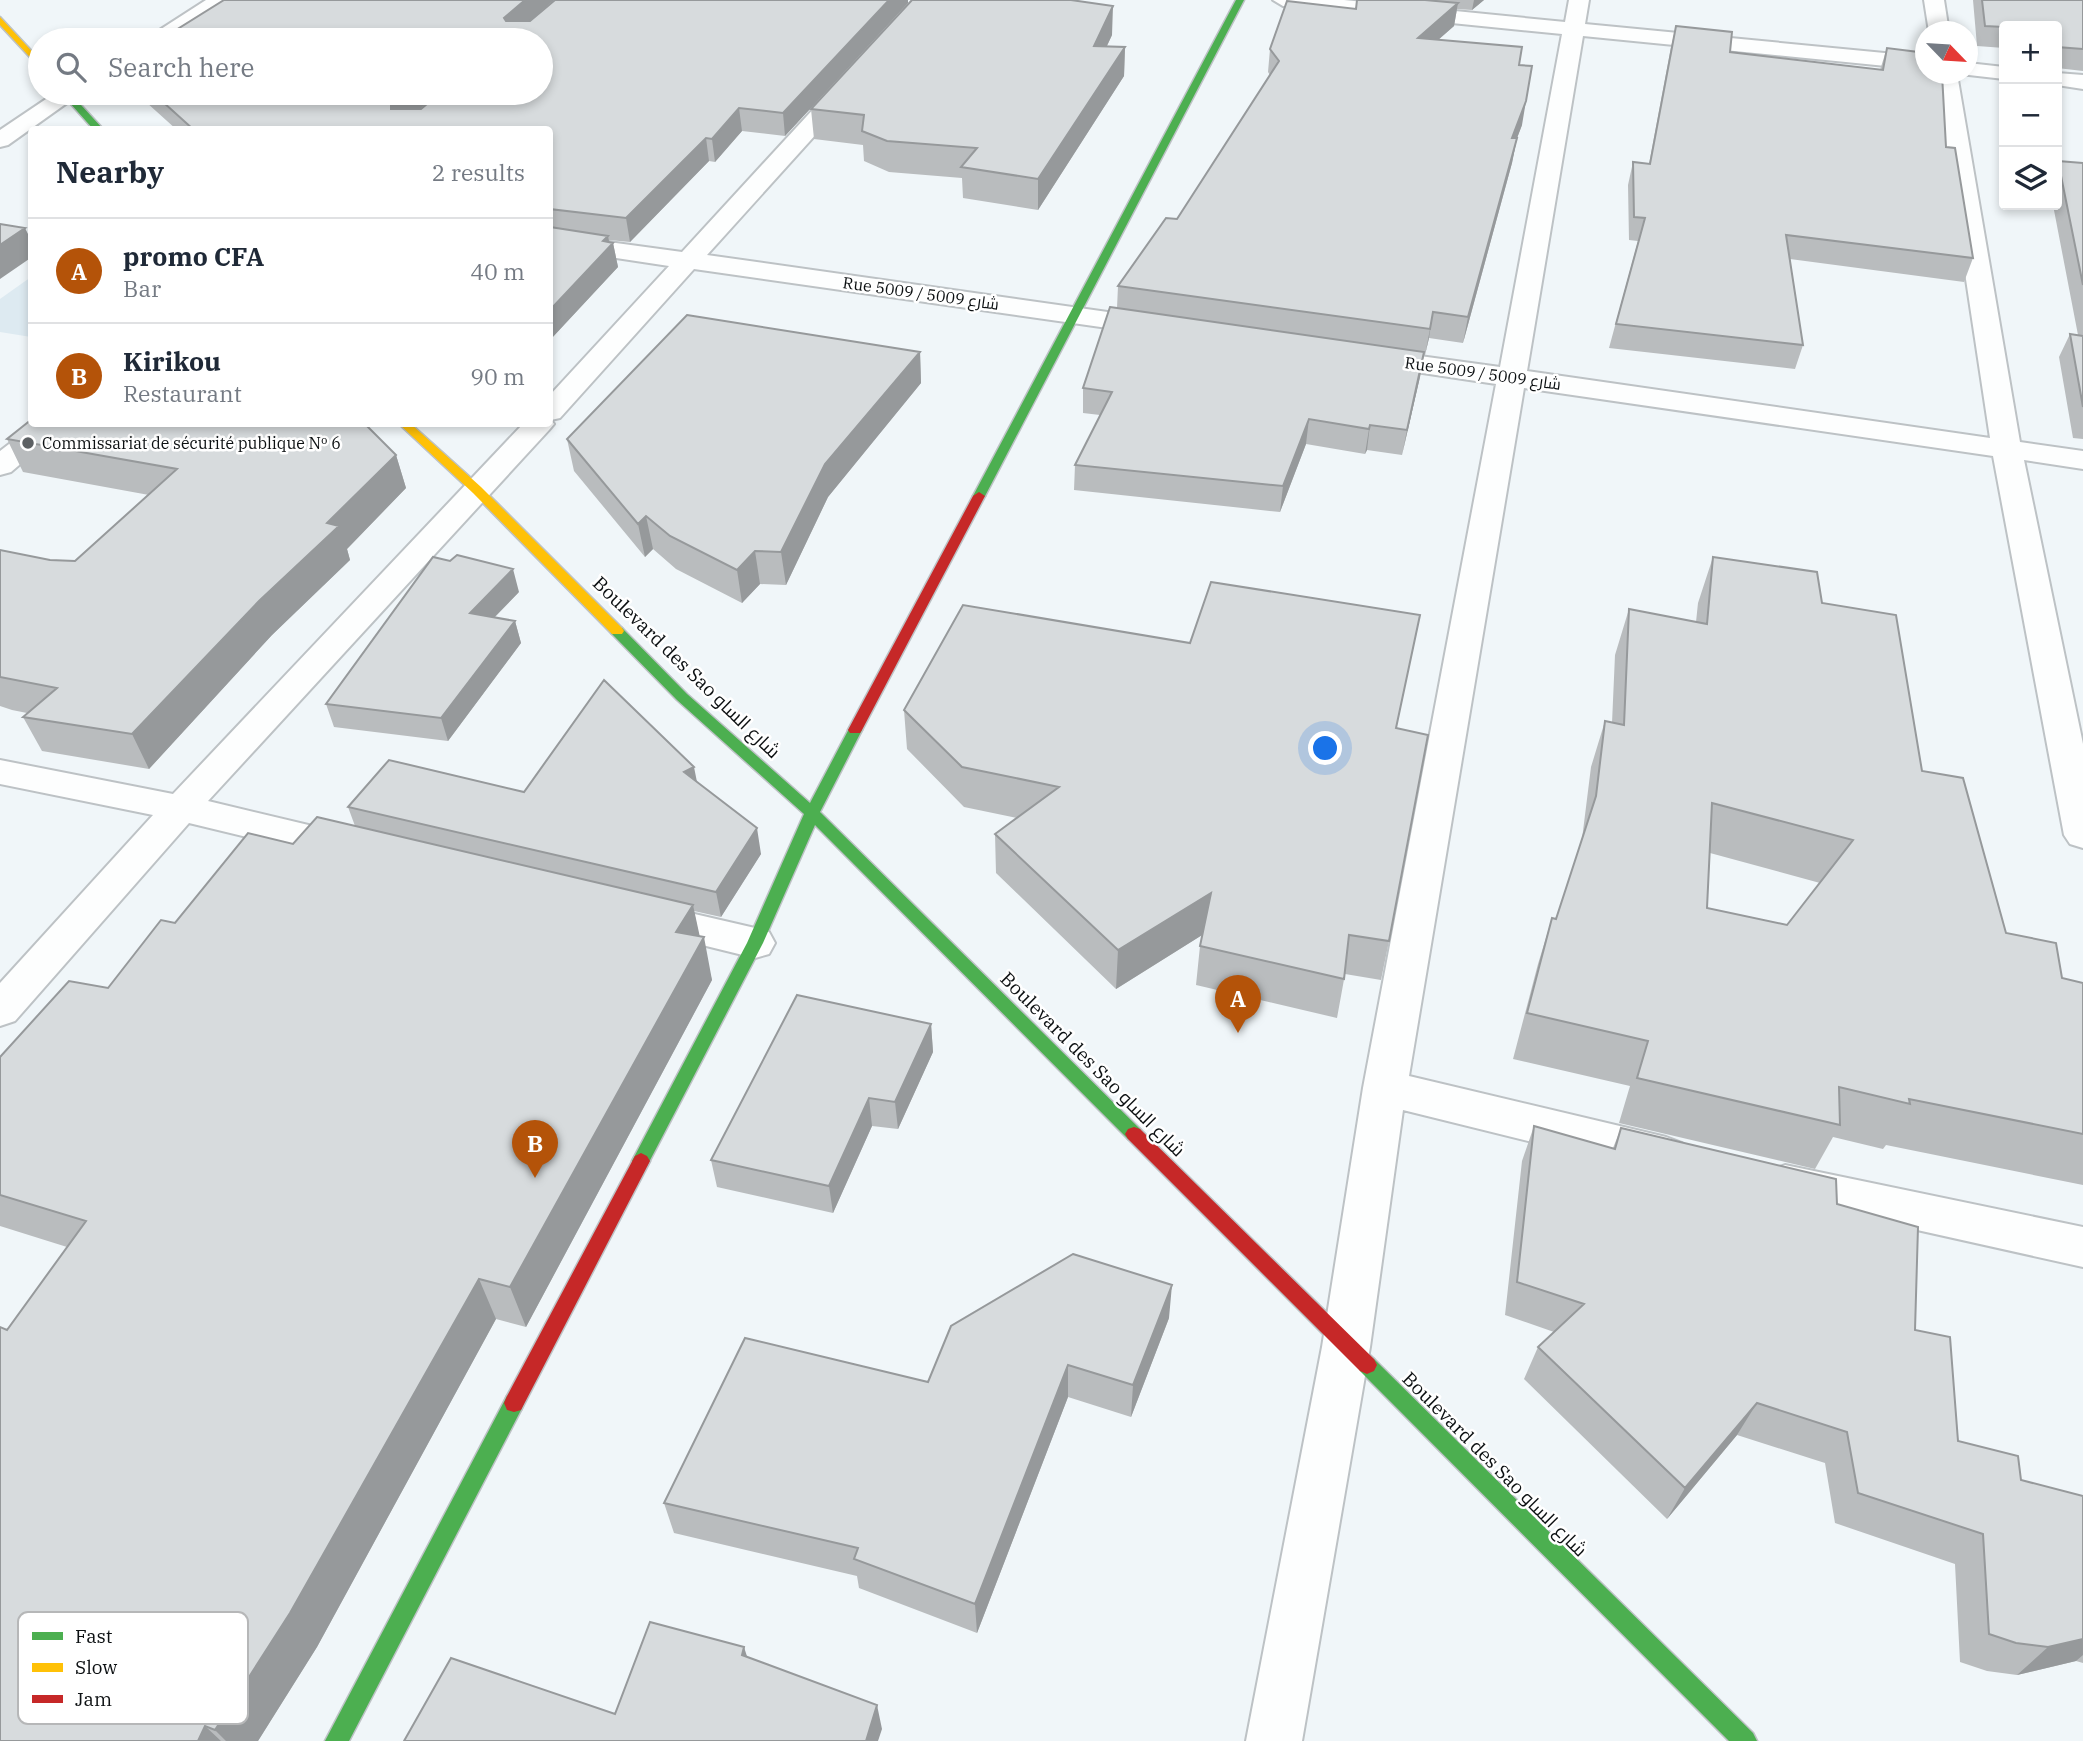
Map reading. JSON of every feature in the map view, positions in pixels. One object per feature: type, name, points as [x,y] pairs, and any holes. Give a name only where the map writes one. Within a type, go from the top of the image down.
[{"type":"street","points":[[174,28],[220,0]]},
{"type":"street","points":[[337,1741],[755,943],[812,813],[1240,0]]},
{"type":"street","points":[[1283,0],[1576,14],[1915,63]]},
{"type":"street","points":[[1934,0],[1937,21]]},
{"type":"street","points":[[1274,1741],[1346,1347],[1385,1088],[1576,14]]},
{"type":"street","points":[[0,20],[28,52]]},
{"type":"street","points":[[553,409],[862,70]]},
{"type":"street","points":[[1978,70],[1999,72]]},
{"type":"street","points":[[2062,80],[2083,82]]},
{"type":"street","points":[[1948,84],[2007,450],[2083,835]]},
{"type":"street","points":[[0,140],[51,105]]},
{"type":"street","points":[[77,105],[96,126]]},
{"type":"street","name":"Rue 5009 / شارع 5009","points":[[553,241],[1182,331]]},
{"type":"street","name":"Rue 5009 / شارع 5009","points":[[1347,354],[2083,460]]},
{"type":"street","points":[[0,466],[48,427]]},
{"type":"street","name":"Boulevard des Sao شارع الساو","points":[[408,427],[477,490],[682,697],[812,813],[1745,1741]]},
{"type":"street","points":[[0,1010],[181,808],[536,427]]},
{"type":"street","points":[[0,772],[181,808],[381,855]]},
{"type":"street","points":[[608,909],[755,943]]},
{"type":"street","points":[[1385,1088],[1726,1170],[2083,1247]]},
{"type":"shaded area","points":[[28,279],[28,337],[0,332],[0,299]]},
{"type":"building","points":[[224,0],[525,0],[504,18],[506,21],[530,21],[555,0],[889,0],[783,113],[739,108],[712,139],[706,138],[626,218],[553,209],[553,126],[190,126],[166,105],[391,105],[391,109],[421,109],[426,105],[553,105],[553,28],[179,28]]},
{"type":"building","points":[[912,0],[1071,0],[1113,6],[1094,46],[1125,47],[1038,179],[961,167],[977,148],[887,141],[862,131],[864,115],[811,109]]},
{"type":"building","points":[[1357,0],[1458,3],[1418,38],[1522,47],[1519,65],[1532,66],[1526,101],[1512,138],[1517,138],[1468,317],[1433,312],[1430,329],[1118,286],[1166,218],[1177,219],[1279,61],[1270,49],[1287,1],[1356,9]]},
{"type":"building","points":[[1982,0],[2083,0],[2083,49],[2062,47],[2062,21],[1999,21],[1999,27],[1985,26]]},
{"type":"building","points":[[1676,26],[1732,32],[1730,52],[1883,70],[1887,48],[1915,52],[1915,84],[1943,84],[1946,147],[1955,148],[1973,258],[1786,235],[1803,345],[1616,324],[1645,218],[1634,217],[1633,162],[1650,164]]},
{"type":"building","points":[[2062,161],[2083,163],[2083,285],[2062,181]]},
{"type":"building","points":[[0,224],[25,228],[0,245]]},
{"type":"building","points":[[553,227],[608,236],[603,241],[613,243],[553,307]]},
{"type":"building","points":[[1110,307],[1424,352],[1407,430],[1370,425],[1369,429],[1309,419],[1283,486],[1075,465],[1112,392],[1083,388]]},
{"type":"building","points":[[687,315],[920,352],[825,464],[781,552],[755,551],[737,570],[670,536],[646,516],[638,524],[567,439]]},
{"type":"building","points":[[2070,334],[2083,336],[2083,407]]},
{"type":"building","points":[[28,422],[28,427],[368,427],[396,455],[327,523],[339,526],[259,601],[132,734],[23,717],[57,688],[0,677],[0,550],[50,560],[75,561],[177,469],[7,439]]},
{"type":"building","points":[[457,555],[513,569],[470,613],[515,621],[441,718],[326,704],[433,557],[450,561]]},
{"type":"building","points":[[1713,557],[1817,572],[1822,603],[1896,615],[1922,771],[1963,778],[2006,933],[2056,943],[2062,978],[2083,983],[2083,1134],[1909,1099],[1910,1104],[1839,1087],[1840,1125],[1637,1078],[1648,1041],[1527,1013],[1552,918],[1556,919],[1596,796],[1605,721],[1624,725],[1629,609],[1707,624]],"holes":[[[1712,803],[1853,840],[1787,925],[1707,908]]]},
{"type":"building","points":[[1211,582],[1420,615],[1396,728],[1428,735],[1389,941],[1349,935],[1344,979],[1200,946],[1211,893],[1118,950],[995,834],[1059,787],[962,767],[904,710],[963,605],[1190,643]]},
{"type":"building","points":[[604,680],[694,767],[684,772],[757,828],[716,892],[348,807],[389,760],[524,792]]},
{"type":"building","points":[[317,817],[693,905],[676,932],[704,937],[510,1287],[479,1279],[290,1613],[248,1679],[248,1612],[18,1612],[18,1724],[219,1724],[215,1730],[205,1726],[198,1741],[0,1741],[0,1327],[7,1330],[86,1221],[0,1195],[0,1057],[69,981],[108,988],[161,920],[175,923],[248,833],[293,844]]},
{"type":"building","points":[[797,995],[931,1024],[895,1102],[869,1098],[829,1186],[711,1160]]},
{"type":"building","points":[[1534,1126],[1615,1149],[1621,1128],[1836,1179],[1837,1204],[1918,1227],[1915,1330],[1950,1337],[1958,1441],[2018,1456],[2021,1480],[2083,1496],[2083,1639],[2048,1647],[2016,1643],[1989,1634],[1983,1534],[1858,1493],[1847,1432],[1757,1403],[1685,1488],[1538,1347],[1584,1304],[1517,1282]]},
{"type":"building","points":[[1073,1254],[1172,1285],[1133,1385],[1068,1365],[975,1604],[854,1559],[858,1548],[664,1503],[745,1338],[928,1382],[951,1326]]},
{"type":"building","points":[[650,1622],[744,1647],[742,1655],[877,1705],[866,1741],[404,1741],[451,1658],[615,1714]]},
{"type":"traffic: fast","points":[[979,496],[1240,0]]},
{"type":"traffic: fast","points":[[76,105],[96,126]]},
{"type":"traffic: fast","points":[[617,631],[682,697],[812,813],[1134,1134]]},
{"type":"traffic: fast","points":[[641,1161],[755,943],[812,813],[855,730]]},
{"type":"traffic: fast","points":[[1367,1365],[1745,1741]]},
{"type":"traffic: fast","points":[[337,1741],[514,1403]]},
{"type":"traffic: slow","points":[[0,20],[28,52]]},
{"type":"traffic: slow","points":[[408,427],[477,490],[617,631]]},
{"type":"traffic: jam","points":[[855,730],[979,496]]},
{"type":"traffic: jam","points":[[1134,1134],[1367,1365]]},
{"type":"traffic: jam","points":[[514,1403],[641,1161]]},
{"type":"place","name":"Commissariat de sécurité publique Nº 6","points":[[28,443]]},
{"type":"place","name":"promo CFA","points":[[1238,1033]]},
{"type":"place","name":"Kirikou","points":[[535,1178]]}]
